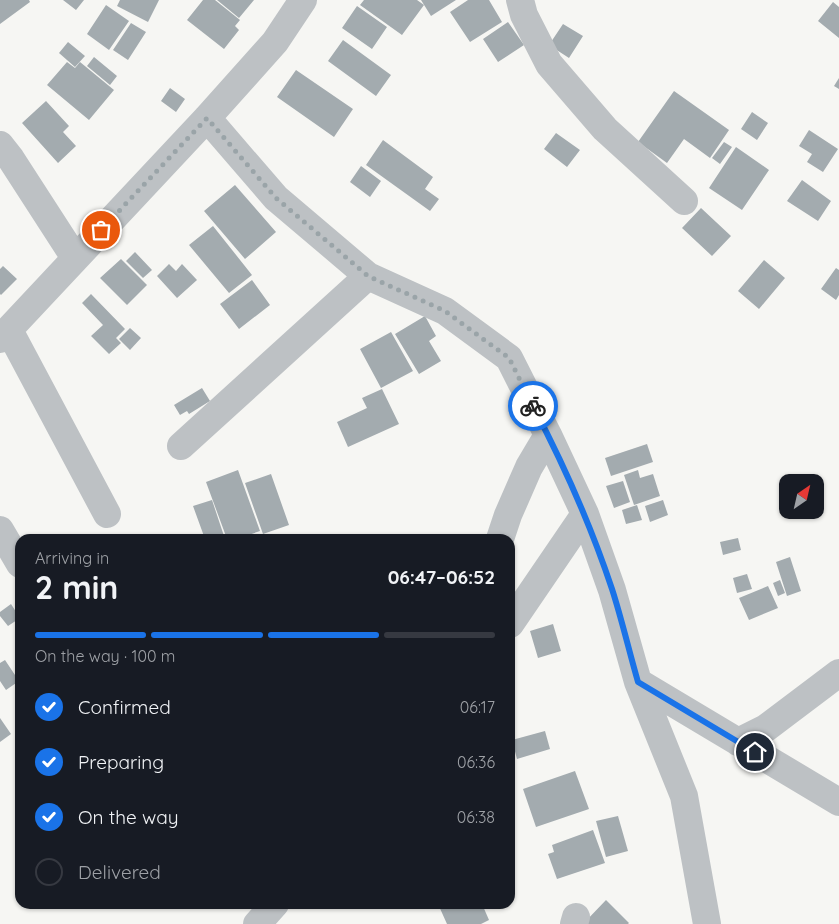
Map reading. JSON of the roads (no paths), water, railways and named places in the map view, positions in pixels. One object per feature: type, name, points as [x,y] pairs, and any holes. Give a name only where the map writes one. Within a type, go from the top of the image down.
[{"type":"street","points":[[107,514],[4,334],[207,118],[275,42],[303,0]]},
{"type":"street","points":[[520,0],[524,15],[549,64],[605,129],[684,201]]},
{"type":"street","points":[[207,118],[276,198],[368,276],[445,311],[509,358],[585,514],[612,590],[638,682],[684,796],[707,924]]},
{"type":"street","points":[[0,146],[11,159],[75,258]]},
{"type":"street","points":[[181,446],[368,276]]},
{"type":"street","points":[[502,534],[528,467],[548,436]]},
{"type":"street","points":[[515,617],[585,514]]},
{"type":"street","points":[[0,530],[15,556]]},
{"type":"street","points":[[738,742],[766,728],[839,673]]},
{"type":"street","points":[[638,682],[839,802]]},
{"type":"street","points":[[257,924],[270,909]]}]
